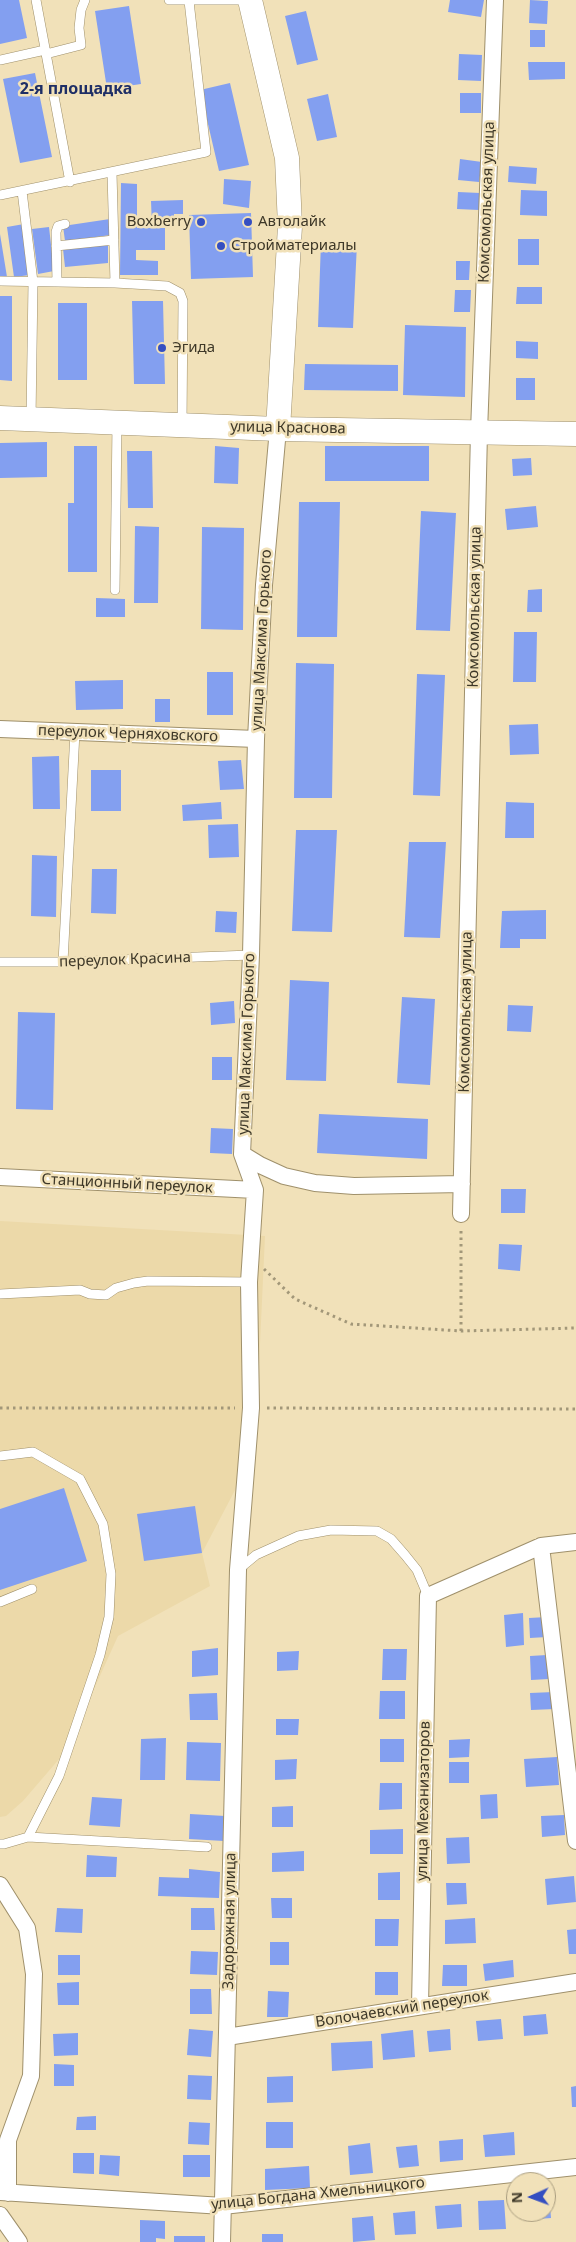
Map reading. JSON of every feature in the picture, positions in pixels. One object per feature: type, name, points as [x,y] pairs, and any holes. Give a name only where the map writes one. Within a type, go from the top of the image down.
[{"type":"main road","name":"улица Максима Горького","points":[[250,0],[287,158],[290,226],[278,429]]},
{"type":"main road","name":"улица Краснова","points":[[0,418],[278,429],[576,434]]},
{"type":"street","name":"Комсомольская улица","points":[[461,1214],[479,432],[495,0]]},
{"type":"street","name":"улица Максима Горького","points":[[251,1408],[249,1282],[255,1190],[242,1154],[251,955],[256,739],[264,585],[278,429]]},
{"type":"street","name":"переулок Черняховского","points":[[0,729],[256,739]]},
{"type":"street","points":[[242,1154],[284,1176],[315,1183],[354,1186],[462,1184]]},
{"type":"street","name":"Станционный переулок","points":[[0,1177],[255,1190]]},
{"type":"street","name":"Задорожная улица","points":[[222,2242],[238,1570],[251,1408]]},
{"type":"street","points":[[428,1596],[541,1546],[576,1542]]},
{"type":"street","points":[[541,1546],[576,1841]]},
{"type":"street","name":"улица Механизаторов","points":[[420,2006],[428,1596]]},
{"type":"street","points":[[0,1885],[27,1928],[34,1974],[31,2076],[8,2140],[4,2193]]},
{"type":"street","name":"Волочаевский переулок","points":[[227,2037],[576,1982]]},
{"type":"street","name":"улица Богдана Хмельницкого","points":[[4,2193],[223,2206],[576,2167]]},
{"type":"street","points":[[0,2215],[19,2242]]},
{"type":"lane","points":[[36,0],[70,182]]},
{"type":"lane","points":[[0,60],[80,45],[81,10],[86,0]]},
{"type":"lane","points":[[170,0],[250,0]]},
{"type":"lane","points":[[0,195],[70,182],[206,152],[189,0]]},
{"type":"lane","points":[[112,173],[115,284]]},
{"type":"lane","points":[[22,191],[33,282],[31,419]]},
{"type":"lane","points":[[57,282],[56,232],[58,226],[64,224]]},
{"type":"lane","points":[[56,246],[114,240]]},
{"type":"lane","points":[[0,281],[167,286],[180,293],[182,301],[182,425]]},
{"type":"lane","points":[[115,590],[116,422]]},
{"type":"lane","points":[[63,962],[75,732]]},
{"type":"lane","name":"переулок Красина","points":[[0,962],[63,962],[251,955]]},
{"type":"lane","points":[[0,1294],[80,1290],[90,1294],[106,1295],[116,1288],[148,1281],[249,1282]]},
{"type":"lane","points":[[0,1456],[34,1452],[80,1479],[103,1524],[111,1574],[110,1617],[100,1655],[59,1776],[28,1837]]},
{"type":"lane","points":[[238,1570],[256,1555],[298,1536],[332,1530],[376,1531],[391,1539],[417,1570],[428,1596]]},
{"type":"lane","points":[[0,1602],[32,1589]]},
{"type":"lane","points":[[0,1844],[28,1837],[207,1847]]},
{"type":"path","points":[[460,1332],[461,1214]]},
{"type":"path","points":[[250,1255],[295,1299],[351,1324],[460,1332],[576,1328]]},
{"type":"path","points":[[0,1408],[576,1409]]},
{"type":"shaded area","points":[[0,1221],[265,1236],[255,1452],[202,1553],[210,1586],[118,1636],[66,1751],[23,1801],[6,1816],[0,1817]]},
{"type":"building","points":[[0,0],[19,0],[27,38],[0,44]]},
{"type":"building","points":[[450,0],[484,0],[481,17],[448,12]]},
{"type":"building","points":[[530,0],[548,1],[547,24],[529,23]]},
{"type":"building","points":[[129,6],[141,84],[107,89],[95,11]]},
{"type":"building","points":[[306,11],[318,60],[297,65],[285,16]]},
{"type":"building","points":[[530,30],[545,30],[545,47],[530,47]]},
{"type":"building","points":[[459,54],[482,55],[481,81],[458,80]]},
{"type":"building","points":[[528,62],[565,62],[565,79],[529,80]]},
{"type":"building","points":[[35,73],[52,157],[20,163],[3,79]]},
{"type":"building","points":[[230,83],[249,165],[219,171],[200,90]]},
{"type":"building","points":[[460,93],[481,93],[481,113],[460,113]]},
{"type":"building","points":[[328,94],[337,137],[317,141],[307,99]]},
{"type":"building","points":[[460,159],[482,162],[479,182],[458,180]]},
{"type":"building","points":[[509,166],[537,168],[536,184],[508,182]]},
{"type":"building","points":[[224,179],[251,181],[249,208],[223,204]]},
{"type":"building","points":[[121,183],[137,184],[137,228],[165,228],[165,250],[136,250],[136,260],[158,261],[158,275],[120,275]]},
{"type":"building","points":[[521,190],[547,191],[547,216],[520,215]]},
{"type":"building","points":[[458,192],[480,193],[479,210],[457,209]]},
{"type":"building","points":[[183,200],[183,214],[174,214],[174,225],[152,226],[151,201]]},
{"type":"building","name":"Стройматериалы","points":[[251,213],[253,277],[191,279],[189,215]]},
{"type":"building","points":[[110,219],[111,235],[65,241],[63,226]]},
{"type":"building","points":[[24,224],[30,275],[14,277],[7,227]]},
{"type":"building","points":[[49,227],[54,271],[38,274],[32,229]]},
{"type":"building","points":[[0,234],[7,277],[0,278]]},
{"type":"building","points":[[518,239],[539,239],[539,265],[518,265]]},
{"type":"building","points":[[321,241],[357,243],[353,328],[318,327]]},
{"type":"building","points":[[108,244],[108,263],[65,267],[63,249]]},
{"type":"building","points":[[456,261],[470,261],[469,280],[456,280]]},
{"type":"building","points":[[517,287],[542,287],[542,304],[516,304]]},
{"type":"building","points":[[455,290],[471,290],[470,312],[454,312]]},
{"type":"building","points":[[0,296],[12,296],[12,381],[0,380]]},
{"type":"building","points":[[132,301],[163,301],[165,384],[134,384]]},
{"type":"building","points":[[58,303],[87,303],[87,380],[58,380]]},
{"type":"building","points":[[405,325],[466,327],[465,397],[403,395]]},
{"type":"building","points":[[516,341],[538,342],[538,359],[516,358]]},
{"type":"building","points":[[305,364],[398,365],[398,391],[304,390]]},
{"type":"building","points":[[516,378],[535,378],[535,400],[516,400]]},
{"type":"building","points":[[47,442],[47,477],[0,478],[0,443]]},
{"type":"building","points":[[74,446],[97,446],[97,572],[68,572],[68,503],[74,503]]},
{"type":"building","points":[[215,446],[239,448],[238,484],[214,483]]},
{"type":"building","points":[[325,446],[429,446],[429,481],[325,481]]},
{"type":"building","points":[[127,451],[152,451],[153,508],[128,508]]},
{"type":"building","points":[[531,458],[532,475],[513,476],[512,459]]},
{"type":"building","points":[[299,502],[340,502],[337,637],[297,637]]},
{"type":"building","points":[[536,506],[538,527],[507,530],[505,509]]},
{"type":"building","points":[[421,511],[456,513],[450,631],[416,630]]},
{"type":"building","points":[[135,526],[159,527],[158,603],[134,603]]},
{"type":"building","points":[[202,527],[244,528],[243,630],[201,629]]},
{"type":"building","points":[[542,589],[542,612],[527,612],[528,590]]},
{"type":"building","points":[[96,598],[125,599],[125,617],[96,617]]},
{"type":"building","points":[[514,632],[537,632],[536,682],[513,682]]},
{"type":"building","points":[[296,663],[334,664],[332,798],[294,798]]},
{"type":"building","points":[[207,672],[233,672],[233,715],[207,715]]},
{"type":"building","points":[[417,674],[445,675],[440,796],[413,795]]},
{"type":"building","points":[[123,680],[123,709],[76,710],[75,681]]},
{"type":"building","points":[[155,699],[170,699],[170,722],[155,722]]},
{"type":"building","points":[[538,724],[539,754],[510,755],[509,725]]},
{"type":"building","points":[[59,756],[60,809],[33,809],[32,757]]},
{"type":"building","points":[[241,760],[244,789],[220,790],[218,761]]},
{"type":"building","points":[[91,770],[121,770],[121,811],[91,811]]},
{"type":"building","points":[[221,802],[222,819],[183,821],[182,805]]},
{"type":"building","points":[[506,802],[534,803],[534,838],[505,838]]},
{"type":"building","points":[[238,824],[239,857],[209,858],[208,825]]},
{"type":"building","points":[[296,830],[337,830],[332,932],[292,931]]},
{"type":"building","points":[[409,842],[446,842],[440,938],[404,937]]},
{"type":"building","points":[[32,855],[57,856],[56,917],[31,916]]},
{"type":"building","points":[[92,869],[117,869],[116,914],[91,913]]},
{"type":"building","points":[[546,910],[546,939],[520,939],[520,948],[500,948],[502,911]]},
{"type":"building","points":[[216,911],[237,912],[236,933],[215,932]]},
{"type":"building","points":[[290,980],[329,982],[326,1081],[286,1080]]},
{"type":"building","points":[[402,997],[435,999],[430,1085],[397,1083]]},
{"type":"building","points":[[234,1001],[235,1023],[211,1025],[210,1003]]},
{"type":"building","points":[[508,1005],[533,1006],[531,1032],[507,1031]]},
{"type":"building","points":[[18,1012],[55,1013],[53,1110],[16,1109]]},
{"type":"building","points":[[212,1057],[232,1057],[232,1080],[212,1080]]},
{"type":"building","points":[[319,1114],[428,1119],[427,1159],[317,1153]]},
{"type":"building","points":[[211,1128],[233,1129],[232,1154],[210,1153]]},
{"type":"building","points":[[501,1189],[526,1189],[525,1213],[501,1213]]},
{"type":"building","points":[[499,1244],[522,1245],[520,1271],[498,1269]]},
{"type":"building","points":[[64,1488],[87,1561],[0,1590],[0,1509]]},
{"type":"building","points":[[195,1506],[202,1553],[144,1561],[137,1514]]},
{"type":"building","points":[[523,1613],[524,1645],[506,1647],[504,1615]]},
{"type":"building","points":[[547,1617],[547,1637],[530,1638],[529,1618]]},
{"type":"building","points":[[218,1648],[218,1675],[192,1677],[192,1651]]},
{"type":"building","points":[[383,1649],[407,1649],[406,1680],[382,1680]]},
{"type":"building","points":[[299,1651],[298,1670],[277,1671],[277,1652]]},
{"type":"building","points":[[547,1655],[549,1679],[531,1680],[530,1656]]},
{"type":"building","points":[[380,1691],[405,1691],[405,1719],[379,1719]]},
{"type":"building","points":[[554,1692],[555,1709],[531,1710],[530,1693]]},
{"type":"building","points":[[217,1693],[218,1720],[190,1720],[189,1694]]},
{"type":"building","points":[[276,1719],[299,1719],[298,1735],[276,1735]]},
{"type":"building","points":[[166,1738],[165,1780],[140,1780],[141,1739]]},
{"type":"building","points":[[380,1739],[404,1739],[404,1762],[380,1762]]},
{"type":"building","points":[[470,1739],[469,1757],[449,1758],[449,1740]]},
{"type":"building","points":[[187,1742],[221,1743],[220,1781],[186,1780]]},
{"type":"building","points":[[557,1757],[559,1785],[526,1787],[524,1759]]},
{"type":"building","points":[[297,1759],[296,1779],[275,1780],[275,1760]]},
{"type":"building","points":[[449,1762],[469,1762],[469,1783],[449,1783]]},
{"type":"building","points":[[380,1783],[402,1783],[402,1809],[379,1810]]},
{"type":"building","points":[[497,1794],[498,1818],[481,1819],[480,1795]]},
{"type":"building","points":[[92,1797],[122,1799],[120,1827],[89,1825]]},
{"type":"building","points":[[293,1806],[293,1827],[272,1827],[272,1807]]},
{"type":"building","points":[[190,1814],[225,1816],[224,1841],[189,1839]]},
{"type":"building","points":[[564,1815],[565,1835],[542,1837],[541,1816]]},
{"type":"building","points":[[403,1829],[403,1854],[370,1854],[370,1830]]},
{"type":"building","points":[[469,1837],[470,1863],[447,1864],[446,1838]]},
{"type":"building","points":[[304,1851],[304,1871],[272,1872],[272,1853]]},
{"type":"building","points":[[87,1855],[117,1857],[116,1877],[86,1877]]},
{"type":"building","points":[[189,1869],[220,1872],[219,1898],[158,1896],[159,1877],[189,1878]]},
{"type":"building","points":[[400,1872],[400,1900],[378,1900],[378,1873]]},
{"type":"building","points":[[574,1876],[576,1902],[547,1905],[545,1879]]},
{"type":"building","points":[[446,1883],[466,1883],[467,1904],[447,1905]]},
{"type":"building","points":[[271,1898],[292,1898],[292,1918],[272,1918]]},
{"type":"building","points":[[57,1908],[83,1909],[82,1933],[55,1932]]},
{"type":"building","points":[[191,1908],[214,1908],[215,1930],[191,1930]]},
{"type":"building","points":[[475,1918],[476,1943],[445,1944],[445,1920]]},
{"type":"building","points":[[375,1919],[399,1919],[398,1946],[375,1946]]},
{"type":"building","points":[[576,1929],[576,1954],[569,1954],[567,1930]]},
{"type":"building","points":[[270,1942],[289,1942],[289,1965],[270,1965]]},
{"type":"building","points":[[191,1951],[218,1952],[217,1975],[190,1974]]},
{"type":"building","points":[[58,1955],[80,1955],[80,1975],[58,1975]]},
{"type":"building","points":[[513,1960],[514,1977],[485,1981],[483,1964]]},
{"type":"building","points":[[443,1965],[467,1965],[467,1986],[442,1986]]},
{"type":"building","points":[[375,1972],[398,1972],[398,1995],[375,1995]]},
{"type":"building","points":[[79,1982],[79,2005],[58,2005],[57,1983]]},
{"type":"building","points":[[190,1989],[211,1989],[212,2014],[190,2014]]},
{"type":"building","points":[[268,1991],[289,1992],[288,2017],[267,2017]]},
{"type":"building","points":[[546,2014],[548,2034],[524,2036],[523,2016]]},
{"type":"building","points":[[501,2019],[503,2039],[478,2041],[476,2021]]},
{"type":"building","points":[[189,2029],[213,2031],[211,2057],[187,2055]]},
{"type":"building","points":[[450,2029],[451,2050],[429,2052],[427,2031]]},
{"type":"building","points":[[413,2030],[415,2057],[383,2060],[381,2034]]},
{"type":"building","points":[[78,2033],[78,2055],[54,2056],[53,2034]]},
{"type":"building","points":[[372,2041],[373,2068],[332,2071],[331,2043]]},
{"type":"building","points":[[54,2064],[74,2065],[74,2086],[54,2086]]},
{"type":"building","points":[[188,2075],[212,2076],[211,2100],[187,2099]]},
{"type":"building","points":[[293,2076],[293,2102],[267,2103],[267,2077]]},
{"type":"building","points":[[576,2086],[576,2107],[572,2107],[571,2087]]},
{"type":"building","points":[[96,2116],[96,2130],[76,2130],[77,2117]]},
{"type":"building","points":[[189,2122],[210,2123],[209,2145],[188,2144]]},
{"type":"building","points":[[266,2122],[293,2122],[293,2148],[266,2148]]},
{"type":"building","points":[[514,2132],[515,2155],[485,2157],[483,2135]]},
{"type":"building","points":[[463,2139],[463,2160],[440,2162],[439,2141]]},
{"type":"building","points":[[370,2143],[373,2173],[350,2175],[348,2146]]},
{"type":"building","points":[[417,2145],[419,2166],[399,2168],[396,2147]]},
{"type":"building","points":[[73,2153],[94,2153],[94,2174],[73,2173]]},
{"type":"building","points":[[100,2155],[120,2156],[119,2176],[99,2174]]},
{"type":"building","points":[[183,2155],[210,2155],[210,2177],[183,2177]]},
{"type":"building","points":[[309,2166],[310,2188],[265,2190],[265,2169]]},
{"type":"building","points":[[504,2200],[506,2229],[479,2230],[478,2201]]},
{"type":"building","points":[[461,2204],[462,2227],[437,2229],[435,2206]]},
{"type":"building","points":[[415,2211],[416,2234],[395,2235],[393,2213]]},
{"type":"building","points":[[373,2216],[375,2240],[353,2242],[352,2218]]},
{"type":"building","points":[[140,2220],[165,2221],[165,2239],[156,2238],[156,2242],[140,2242]]},
{"type":"building","points":[[262,2234],[283,2234],[283,2242],[262,2242]]},
{"type":"building","points":[[174,2236],[205,2236],[205,2242],[174,2242]]},
{"type":"place","name":"Boxberry","points":[[201,222]]},
{"type":"place","name":"Автолайк","points":[[248,222]]},
{"type":"place","name":"Стройматериалы","points":[[221,246]]},
{"type":"place","name":"Эгида","points":[[162,348]]},
{"type":"district","name":"2-я площадка","points":[[76,89]]}]
